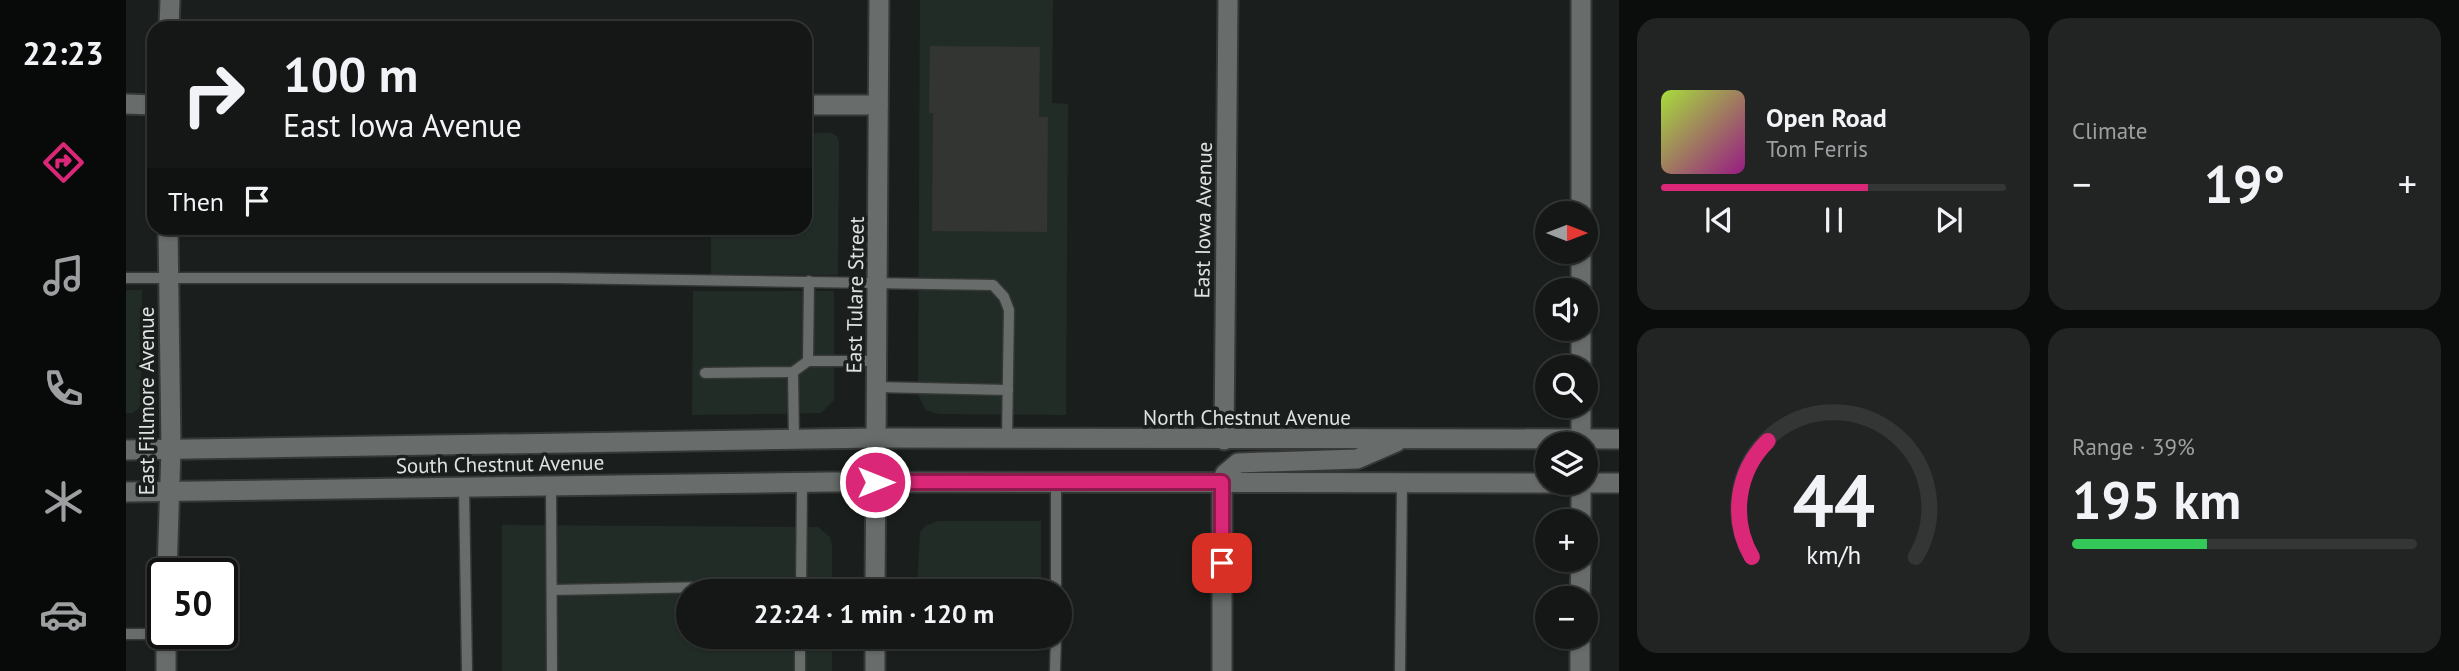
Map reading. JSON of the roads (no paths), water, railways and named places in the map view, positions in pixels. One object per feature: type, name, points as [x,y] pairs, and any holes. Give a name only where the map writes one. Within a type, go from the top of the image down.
[{"type":"main road","points":[[169,21],[170,0]]},
{"type":"main road","name":"East Tulare Street","points":[[875,579],[879,0]]},
{"type":"main road","name":"East Iowa Avenue","points":[[1224,440],[1228,0]]},
{"type":"main road","points":[[1581,0],[1581,201]]},
{"type":"main road","points":[[126,104],[147,105]]},
{"type":"main road","points":[[812,105],[878,105]]},
{"type":"main road","name":"East Fillmore Avenue","points":[[167,558],[171,449],[168,235]]},
{"type":"main road","name":"North Chestnut Avenue","points":[[875,438],[1535,441]]},
{"type":"main road","name":"South Chestnut Avenue","points":[[126,450],[875,438]]},
{"type":"main road","name":"North Chestnut Avenue","points":[[1598,441],[1619,439]]},
{"type":"main road","points":[[1223,671],[1222,482],[1225,474],[1238,463],[1357,459],[1374,454],[1400,440]]},
{"type":"main road","points":[[875,482],[1535,483]]},
{"type":"main road","name":"South Chestnut Avenue","points":[[126,492],[875,482]]},
{"type":"main road","points":[[1598,483],[1619,483]]},
{"type":"main road","points":[[166,649],[166,671]]},
{"type":"main road","points":[[875,649],[875,671]]},
{"type":"main road","points":[[1580,649],[1580,671]]},
{"type":"lane","points":[[126,278],[809,281],[993,285],[1004,297],[1009,310],[1007,439]]},
{"type":"lane","points":[[807,361],[809,281]]},
{"type":"lane","points":[[705,373],[793,372],[807,361],[877,361]]},
{"type":"lane","points":[[793,372],[794,440]]},
{"type":"lane","points":[[876,387],[1008,390]]},
{"type":"lane","points":[[1056,482],[1056,579]]},
{"type":"lane","points":[[801,579],[802,483]]},
{"type":"lane","points":[[1400,671],[1402,483]]},
{"type":"lane","points":[[551,486],[552,671]]},
{"type":"lane","points":[[464,487],[467,671]]},
{"type":"lane","points":[[552,590],[676,589]]},
{"type":"lane","points":[[126,634],[147,634]]},
{"type":"lane","points":[[800,649],[800,671]]},
{"type":"lane","points":[[1055,671],[1056,649]]}]
